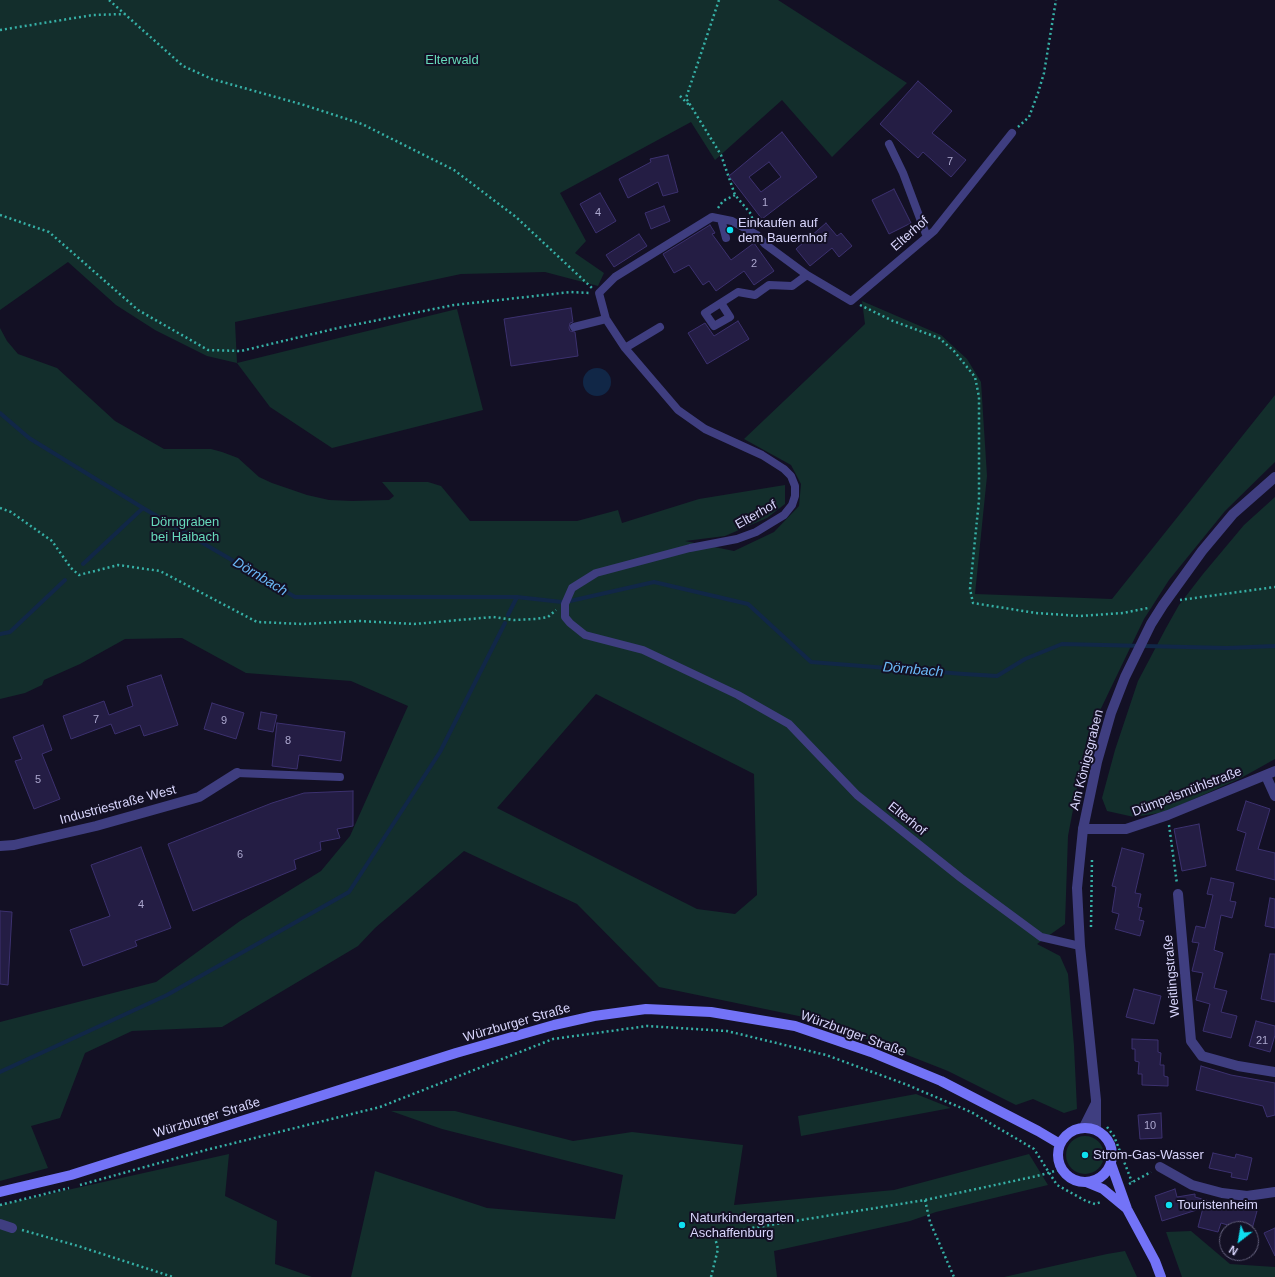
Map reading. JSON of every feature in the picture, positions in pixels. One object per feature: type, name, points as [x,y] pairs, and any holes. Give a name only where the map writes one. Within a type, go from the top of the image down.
[{"type":"main road","name":"Würzburger Straße","points":[[0,1192],[71,1174],[449,1056],[554,1025],[594,1016],[646,1009],[711,1012],[795,1026],[871,1052],[941,1081],[1062,1141]]},
{"type":"main road","points":[[1086,1182],[1098,1178],[1108,1170],[1113,1155],[1110,1142],[1102,1133],[1084,1127],[1076,1128],[1062,1141],[1058,1154],[1062,1168],[1070,1178],[1086,1182],[1103,1189],[1127,1209]]},
{"type":"main road","points":[[1111,1164],[1127,1209],[1155,1261],[1160,1277]]},
{"type":"street","name":"Am Königsgraben","points":[[1096,1130],[1096,1104],[1080,946],[1077,888],[1083,829],[1097,762],[1111,713],[1125,677],[1162,605],[1198,556],[1233,514],[1275,477]]},
{"type":"street","name":"Dümpelsmühlstraße","points":[[1083,829],[1126,829],[1168,815],[1266,776],[1275,771]]},
{"type":"street","name":"Industriestraße West","points":[[0,846],[96,826],[199,797],[237,772]]},
{"type":"street","points":[[1266,776],[1275,796]]},
{"type":"street","name":"Weitlingstraße","points":[[1178,894],[1191,1041],[1202,1056],[1238,1066],[1275,1072]]},
{"type":"street","points":[[1084,1127],[1096,1104]]},
{"type":"street","points":[[1160,1167],[1192,1186],[1222,1193],[1247,1196],[1275,1192]]},
{"type":"street","points":[[0,1224],[12,1228]]},
{"type":"lane","name":"Elterhof","points":[[851,301],[927,237],[942,221],[1012,133]]},
{"type":"lane","points":[[889,144],[903,173],[927,237]]},
{"type":"lane","points":[[599,294],[615,277],[712,217],[732,221],[757,235],[765,244],[806,275],[851,301]]},
{"type":"lane","points":[[721,219],[726,238]]},
{"type":"lane","points":[[721,303],[738,292],[755,295],[769,285],[792,286],[806,275]]},
{"type":"lane","name":"Elterhof","points":[[599,294],[606,319],[625,348],[678,410],[705,429],[762,456],[784,469],[791,476],[795,486],[795,496],[792,505],[784,515],[756,532],[737,539],[690,548],[596,573],[572,588],[565,604],[565,618],[574,628],[585,636],[643,650],[738,695],[789,724],[857,795],[961,878],[1041,937],[1080,946]]},
{"type":"lane","points":[[574,327],[606,319]]},
{"type":"lane","points":[[625,348],[660,327]]},
{"type":"lane","points":[[237,772],[340,777]]},
{"type":"path","points":[[109,0],[127,14],[182,66],[212,79],[304,105],[362,124],[454,170],[516,217],[561,261],[599,294]]},
{"type":"path","points":[[719,0],[686,98],[721,155],[735,195],[751,214],[757,235]]},
{"type":"path","points":[[1012,133],[1029,117],[1038,93],[1044,73],[1056,0]]},
{"type":"path","points":[[0,30],[93,15],[127,14]]},
{"type":"path","points":[[680,96],[693,109]]},
{"type":"path","points":[[712,217],[723,201],[735,195]]},
{"type":"path","points":[[0,215],[49,232],[138,310],[208,350],[241,351],[338,328],[454,305],[571,292],[599,294]]},
{"type":"path","points":[[851,301],[893,321],[939,338],[954,351],[975,377],[979,397],[979,500],[970,589],[973,603],[1036,613],[1080,616],[1123,613],[1162,605]]},
{"type":"path","points":[[0,508],[11,512],[52,542],[79,575],[118,565],[160,571],[257,622],[303,624],[359,621],[414,624],[494,617],[514,620],[536,619],[548,617],[565,604]]},
{"type":"path","points":[[1181,595],[1176,601],[1275,587]]},
{"type":"path","points":[[1168,815],[1178,894]]},
{"type":"path","points":[[1092,852],[1092,928]]},
{"type":"path","points":[[0,1206],[43,1196],[206,1150],[380,1107],[553,1039],[647,1026],[727,1031],[826,1055],[905,1084],[971,1112],[1034,1149],[1042,1158],[1048,1173],[1057,1185],[1069,1194],[1095,1204]]},
{"type":"path","points":[[1132,1182],[1160,1167]]},
{"type":"path","points":[[708,1235],[925,1200],[1048,1173],[1062,1168]]},
{"type":"path","points":[[925,1200],[930,1222],[954,1277]]},
{"type":"path","points":[[12,1228],[78,1246],[173,1277]]},
{"type":"path","points":[[711,1277],[718,1249],[714,1234]]},
{"type":"green space","name":"Elterwald","points":[[0,0],[778,0],[907,83],[832,157],[782,100],[715,160],[691,122],[560,193],[586,241],[575,253],[604,273],[598,286],[545,272],[461,274],[235,322],[237,363],[207,356],[155,330],[116,305],[68,262],[0,310]]},
{"type":"green space","name":"Dörngraben bei Haibach","points":[[862,301],[941,335],[967,359],[981,382],[987,476],[975,594],[1112,599],[1275,395],[1275,462],[1225,511],[1169,580],[1144,619],[1094,723],[1078,783],[1068,836],[1065,924],[1037,944],[1060,956],[1068,974],[1077,1109],[1064,1113],[1033,1099],[1016,1105],[948,1071],[818,1020],[659,987],[577,904],[464,851],[375,928],[358,946],[222,1027],[132,1031],[85,1053],[60,1118],[31,1126],[48,1168],[0,1181],[0,1022],[156,982],[240,921],[321,871],[350,836],[408,706],[351,681],[246,673],[182,638],[125,639],[80,664],[44,680],[42,685],[25,693],[0,699],[0,328],[7,341],[18,354],[57,368],[115,421],[164,449],[211,449],[222,452],[238,458],[259,477],[272,483],[307,495],[329,500],[389,500],[394,496],[382,482],[428,482],[441,486],[470,521],[577,521],[618,510],[622,523],[699,499],[785,485],[785,504],[767,518],[725,536],[685,541],[734,551],[774,532],[799,506],[801,484],[791,465],[744,439],[865,324]],"holes":[[[596,694],[754,774],[757,895],[735,914],[697,909],[497,808]]]},
{"type":"green space","points":[[457,309],[483,410],[332,448],[270,407],[237,363]]},
{"type":"green space","points":[[1275,497],[1275,759],[1241,778],[1165,812],[1134,817],[1107,811],[1102,798],[1115,750],[1138,681],[1166,628],[1179,605],[1203,574],[1244,525]]},
{"type":"green space","points":[[916,1094],[951,1108],[801,1136],[798,1116]]},
{"type":"green space","points":[[391,1111],[455,1111],[573,1141],[632,1132],[743,1145],[734,1205],[894,1190],[1029,1154],[1048,1185],[936,1212],[910,1221],[774,1251],[777,1277],[351,1277],[375,1171],[487,1208],[615,1219],[623,1175],[442,1129]]},
{"type":"green space","points":[[1081,1136],[1089,1136],[1099,1141],[1103,1148],[1103,1162],[1099,1169],[1089,1174],[1081,1174],[1071,1169],[1069,1166],[1066,1159],[1066,1151],[1071,1141],[1074,1139]]},
{"type":"green space","points":[[229,1154],[225,1196],[277,1221],[275,1264],[312,1277],[0,1277],[0,1205]]},
{"type":"green space","points":[[1191,1231],[1219,1255],[1219,1261],[1226,1261],[1230,1264],[1275,1267],[1275,1277],[1182,1277],[1166,1232]]},
{"type":"green space","points":[[1125,1251],[1137,1277],[1004,1277],[1107,1254]]},
{"type":"water","points":[[597,368],[607,372],[611,382],[607,392],[597,396],[587,392],[583,382],[587,372]]},
{"type":"building","points":[[918,81],[952,111],[932,133],[966,160],[951,177],[923,152],[918,158],[880,124]]},
{"type":"building","points":[[782,132],[817,177],[762,219],[729,176]],"holes":[[[769,162],[781,177],[761,192],[749,177]]]},
{"type":"building","points":[[668,155],[678,192],[663,196],[658,182],[628,198],[619,179],[651,162],[650,159]]},
{"type":"building","points":[[894,189],[911,223],[889,234],[872,200]]},
{"type":"building","points":[[600,193],[616,221],[596,233],[580,204]]},
{"type":"building","points":[[664,206],[670,221],[651,229],[645,213]]},
{"type":"building","points":[[826,223],[837,236],[841,233],[852,246],[839,257],[832,248],[810,266],[796,249]]},
{"type":"building","points":[[710,225],[715,233],[712,234],[731,260],[754,243],[774,271],[754,285],[744,271],[716,291],[709,281],[703,285],[689,265],[674,273],[663,254]]},
{"type":"building","points":[[639,234],[647,246],[614,267],[606,255]]},
{"type":"building","points":[[571,308],[573,322],[570,323],[569,328],[570,331],[575,332],[578,356],[511,366],[504,319]]},
{"type":"building","points":[[738,321],[749,339],[707,364],[688,333],[705,323],[714,336]]},
{"type":"building","points":[[161,675],[178,725],[144,736],[140,725],[115,734],[111,724],[71,739],[63,716],[104,701],[109,715],[133,706],[127,686]]},
{"type":"building","points":[[212,703],[244,713],[236,739],[204,729]]},
{"type":"building","points":[[261,712],[277,715],[273,732],[258,729]]},
{"type":"building","points":[[277,723],[345,732],[341,761],[299,755],[297,769],[272,766]]},
{"type":"building","points":[[43,725],[52,750],[42,754],[60,799],[34,809],[15,761],[22,759],[13,737]]},
{"type":"building","points":[[353,791],[353,826],[337,829],[340,838],[320,842],[321,850],[294,860],[296,869],[193,911],[168,844],[272,803],[304,793]]},
{"type":"building","points":[[1246,801],[1270,809],[1258,849],[1275,853],[1275,880],[1236,870],[1246,833],[1237,830]]},
{"type":"building","points":[[1199,824],[1206,866],[1182,871],[1174,829]]},
{"type":"building","points":[[141,847],[171,928],[135,941],[137,946],[83,966],[70,930],[110,916],[91,865]]},
{"type":"building","points":[[1122,848],[1144,854],[1135,893],[1141,894],[1138,907],[1142,908],[1139,920],[1144,921],[1140,936],[1115,929],[1119,914],[1112,912],[1116,887],[1112,886]]},
{"type":"building","points":[[1211,878],[1234,883],[1230,901],[1236,902],[1232,918],[1221,915],[1214,950],[1223,953],[1214,988],[1227,991],[1221,1012],[1237,1016],[1231,1038],[1203,1031],[1210,1004],[1196,1000],[1203,973],[1192,971],[1199,943],[1192,942],[1196,926],[1205,928],[1213,895],[1207,894]]},
{"type":"building","points":[[1270,898],[1275,899],[1275,928],[1265,926]]},
{"type":"building","points":[[0,911],[12,912],[8,985],[0,984]]},
{"type":"building","points":[[1270,954],[1275,954],[1275,1002],[1261,999]]},
{"type":"building","points":[[1134,989],[1161,996],[1154,1024],[1126,1017]]},
{"type":"building","points":[[1256,1021],[1275,1026],[1275,1035],[1270,1052],[1249,1046]]},
{"type":"building","points":[[1132,1039],[1158,1040],[1158,1052],[1161,1053],[1160,1065],[1164,1065],[1164,1076],[1168,1077],[1168,1086],[1142,1085],[1142,1074],[1138,1074],[1139,1062],[1135,1061],[1135,1049],[1132,1049]]},
{"type":"building","points":[[1201,1066],[1231,1075],[1275,1083],[1275,1115],[1267,1117],[1263,1106],[1196,1090]]},
{"type":"building","points":[[1161,1113],[1162,1138],[1140,1139],[1138,1115]]},
{"type":"building","points":[[1213,1153],[1235,1158],[1236,1154],[1252,1158],[1247,1180],[1231,1177],[1232,1173],[1209,1168]]},
{"type":"building","points":[[1175,1189],[1177,1197],[1195,1194],[1195,1197],[1241,1210],[1242,1207],[1257,1211],[1254,1221],[1219,1221],[1218,1232],[1198,1227],[1203,1208],[1162,1221],[1155,1196]]},
{"type":"building","points":[[1275,1228],[1275,1256],[1264,1233]]},
{"type":"waterway","name":"Dörnbach","points":[[0,413],[29,438],[143,508],[295,597],[517,597],[562,602]]},
{"type":"waterway","points":[[83,564],[143,508]]},
{"type":"waterway","points":[[0,634],[10,632],[65,580]]},
{"type":"waterway","name":"Dörnbach","points":[[570,601],[654,582],[748,604],[811,662],[964,674],[997,676],[1025,659],[1062,644],[1227,648],[1275,646]]},
{"type":"waterway","points":[[508,615],[517,597]]},
{"type":"waterway","points":[[0,1072],[167,995],[349,892],[440,752],[505,623]]},
{"type":"place","name":"Einkaufen auf dem Bauernhof","points":[[730,230]]},
{"type":"place","name":"Strom-Gas-Wasser","points":[[1085,1155]]},
{"type":"place","name":"Touristenheim","points":[[1169,1205]]},
{"type":"place","name":"Naturkindergarten Aschaffenburg","points":[[682,1225]]}]
